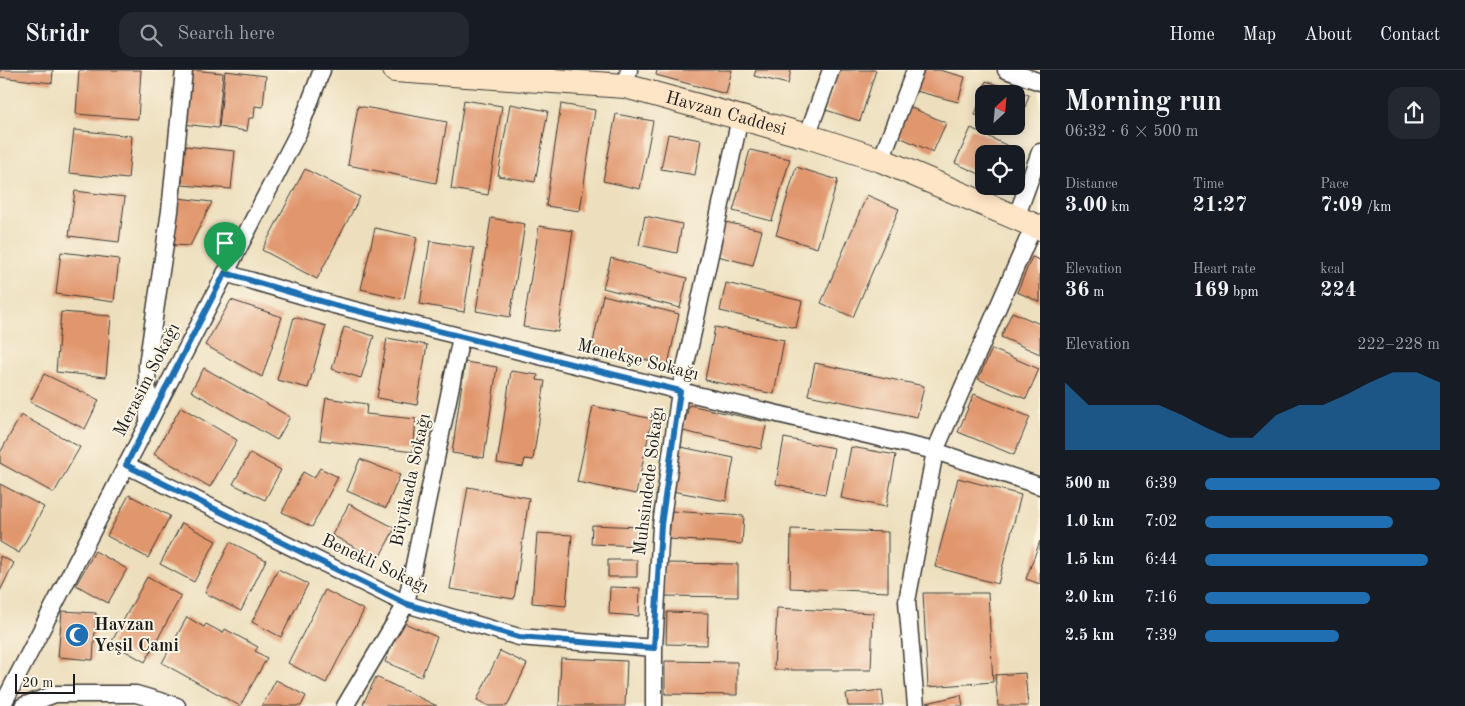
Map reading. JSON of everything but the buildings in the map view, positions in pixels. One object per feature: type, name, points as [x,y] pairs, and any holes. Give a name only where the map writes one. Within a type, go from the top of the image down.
[{"type":"street","points":[[148,423],[147,365],[170,211],[184,70]]},
{"type":"street","name":"Merasim Sokağı","points":[[2,706],[298,133],[322,70]]},
{"type":"street","name":"Havzan Caddesi","points":[[395,70],[627,78],[740,118],[807,136],[881,160],[1030,224]]},
{"type":"street","points":[[807,136],[831,70]]},
{"type":"street","points":[[881,160],[915,70]]},
{"type":"street","points":[[1006,70],[1040,82]]},
{"type":"street","name":"Muhsindede Sokağı","points":[[654,706],[654,648],[661,525],[680,391],[740,118]]},
{"type":"street","points":[[916,706],[907,601],[935,451],[1030,224],[1040,152]]},
{"type":"street","name":"Menekşe Sokağı","points":[[225,273],[334,305],[461,337],[935,451],[1040,486]]},
{"type":"street","name":"Büyükada Sokağı","points":[[345,706],[406,604],[461,337]]},
{"type":"street","name":"Benekli Sokağı","points":[[126,465],[406,604],[519,637],[654,648]]},
{"type":"street","points":[[23,706],[55,694],[136,694],[145,701],[177,706]]},
{"type":"place","name":"Havzan Yeşil Cami","points":[[77,635]]},
{"type":"route","points":[[225,273],[334,305],[680,391],[661,525],[654,648],[519,637],[406,604],[126,465],[225,273]]}]
